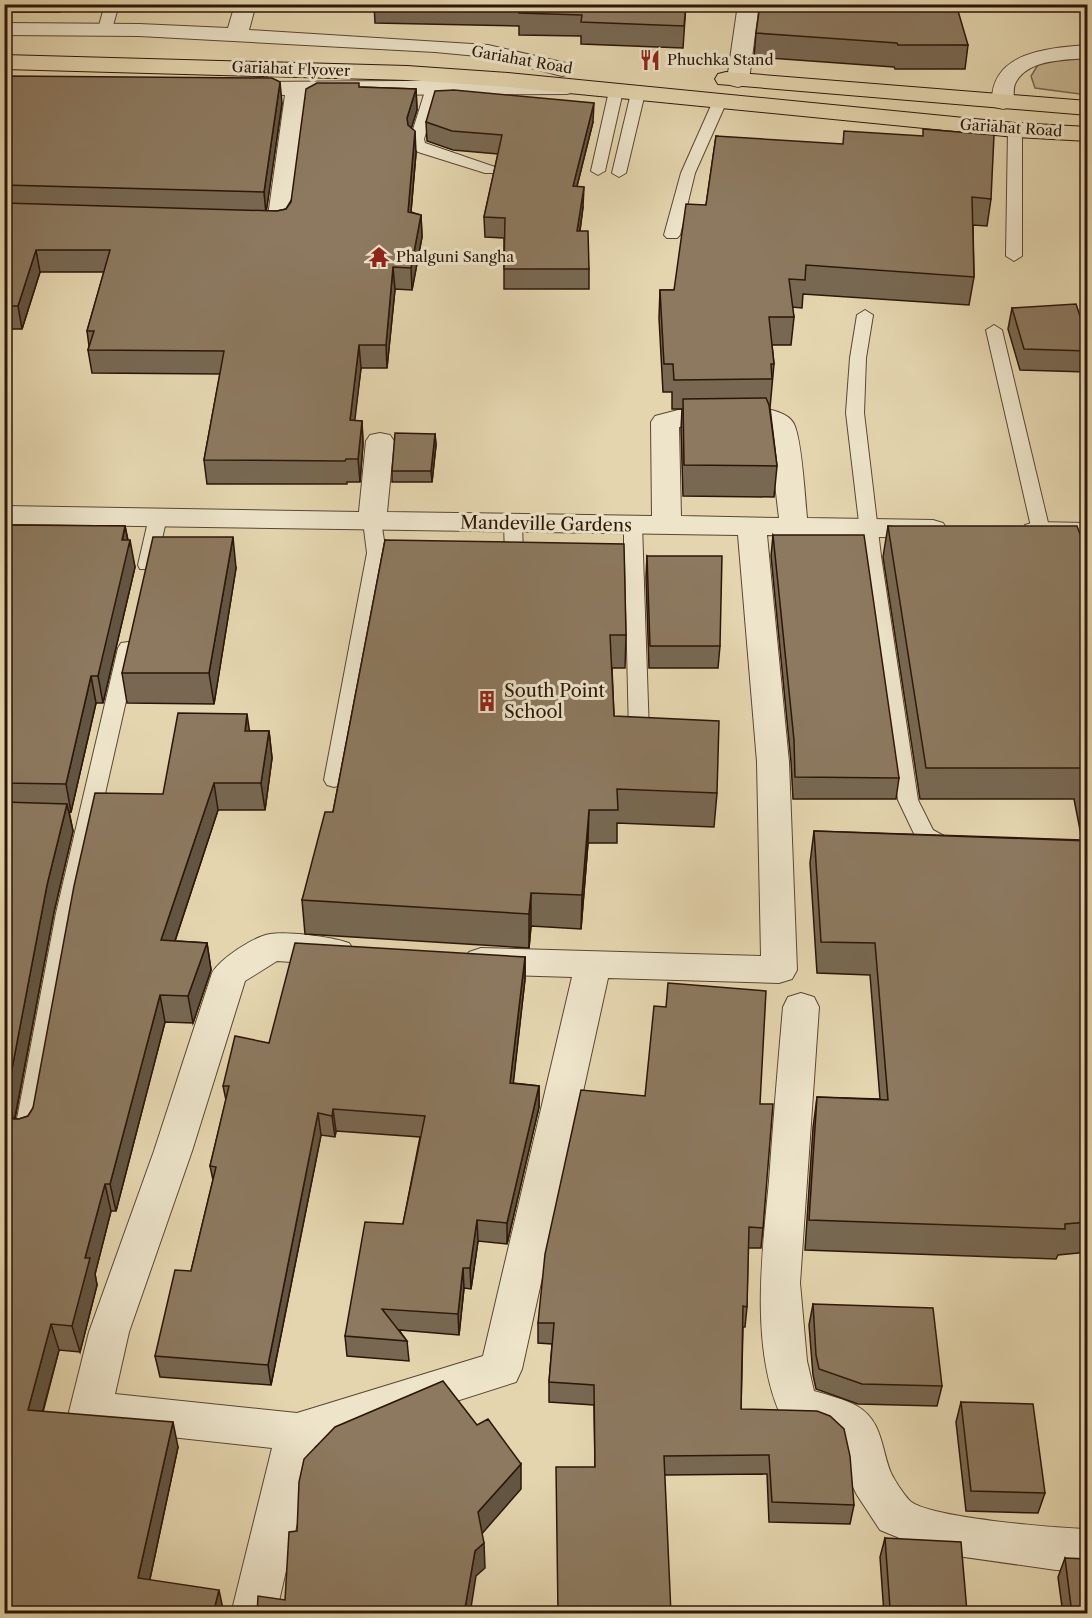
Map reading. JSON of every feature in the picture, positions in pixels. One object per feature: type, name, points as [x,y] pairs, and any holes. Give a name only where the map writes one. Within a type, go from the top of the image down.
[{"type":"main road","name":"Gariahat Flyover","points":[[4,48],[415,67],[638,93]]},
{"type":"main road","name":"Gariahat Flyover","points":[[4,62],[562,69]]},
{"type":"main road","name":"Gariahat Road","points":[[562,69],[738,80],[1088,108]]},
{"type":"main road","name":"Gariahat Road","points":[[638,93],[1015,130],[1088,134]]},
{"type":"street","points":[[237,35],[246,4]]},
{"type":"street","points":[[738,80],[749,4]]},
{"type":"street","name":"Gariahat Road","points":[[4,28],[105,29],[237,35],[488,51],[562,69]]},
{"type":"street","name":"Gariahat Road","points":[[1003,102],[1004,84],[1017,68],[1038,57],[1088,51]]},
{"type":"street","name":"Gariahat Road","points":[[32,84],[297,90],[577,87]]},
{"type":"street","points":[[219,222],[279,224],[297,90]]},
{"type":"street","points":[[667,526],[665,422],[678,418],[771,418],[781,425],[783,434],[794,527]]},
{"type":"street","points":[[372,521],[380,441]]},
{"type":"street","name":"Mandeville Gardens","points":[[4,514],[961,530]]},
{"type":"street","points":[[443,959],[779,970],[772,762],[752,526]]},
{"type":"street","points":[[1007,530],[1041,531],[1081,539]]},
{"type":"street","points":[[374,954],[271,948],[230,973],[174,1151],[109,1332],[90,1412],[134,1414],[297,1432],[501,1369],[593,964]]},
{"type":"street","points":[[801,1007],[780,1283],[786,1361],[796,1403],[843,1420],[861,1438],[872,1481],[895,1516],[936,1532],[1056,1549],[1088,1550]]},
{"type":"street","points":[[253,1614],[297,1432]]},
{"type":"lane","points":[[105,29],[111,4]]},
{"type":"lane","points":[[433,88],[417,139],[418,146],[490,170]]},
{"type":"lane","points":[[598,171],[616,91]]},
{"type":"lane","points":[[619,173],[638,93]]},
{"type":"lane","points":[[672,235],[688,173],[720,101]]},
{"type":"lane","points":[[1014,256],[1015,130]]},
{"type":"lane","points":[[865,315],[858,358],[855,413],[908,800],[925,835],[960,854],[972,854]]},
{"type":"lane","points":[[994,330],[1041,531]]},
{"type":"lane","points":[[143,583],[158,517]]},
{"type":"lane","points":[[334,780],[376,553],[372,521]]},
{"type":"lane","points":[[513,523],[514,556]]},
{"type":"lane","points":[[633,525],[639,734]]},
{"type":"lane","points":[[376,553],[433,554]]},
{"type":"lane","points":[[491,556],[536,556]]},
{"type":"lane","points":[[580,556],[634,556]]},
{"type":"lane","points":[[4,1134],[26,1134],[67,913],[79,821],[133,628]]},
{"type":"shaded area","points":[[1087,58],[1087,95],[1035,88],[1031,76],[1041,60]]},
{"type":"building","points":[[520,4],[686,4],[684,26],[581,22],[582,15],[519,13]]},
{"type":"building","points":[[760,4],[956,4],[968,45],[898,45],[897,43],[756,33]]},
{"type":"building","points":[[4,76],[272,78],[280,82],[264,192],[4,185]]},
{"type":"building","points":[[317,83],[359,83],[359,87],[416,89],[407,118],[408,125],[415,131],[408,212],[421,215],[411,268],[393,267],[386,345],[359,345],[350,420],[362,421],[358,459],[346,459],[345,461],[204,460],[224,351],[88,350],[94,331],[87,331],[110,250],[36,250],[18,306],[6,306],[4,309],[4,203],[277,211],[286,209],[291,202],[306,89]]},
{"type":"building","points":[[454,90],[594,103],[573,186],[584,187],[577,231],[588,231],[589,269],[504,269],[505,218],[484,217],[502,135],[452,131],[426,122],[435,91]]},
{"type":"building","points":[[923,129],[994,135],[991,199],[972,197],[974,277],[806,265],[805,280],[789,279],[794,317],[769,317],[774,364],[771,364],[772,379],[674,380],[673,364],[664,364],[660,290],[674,290],[686,204],[706,205],[716,136],[843,144],[844,131],[923,136]]},
{"type":"building","points":[[1076,304],[1088,340],[1088,351],[1024,349],[1012,308]]},
{"type":"building","points":[[766,398],[769,405],[777,466],[684,465],[683,399]]},
{"type":"building","points":[[395,433],[435,434],[431,471],[392,471]]},
{"type":"building","points":[[4,525],[125,526],[122,540],[130,540],[98,676],[91,676],[66,784],[4,783]]},
{"type":"building","points":[[888,526],[1077,526],[1086,550],[1088,550],[1088,798],[1082,768],[926,768]]},
{"type":"building","points":[[773,535],[864,535],[899,778],[795,777],[794,740]]},
{"type":"building","points":[[153,537],[233,537],[209,673],[122,673]]},
{"type":"building","name":"South Point School","points":[[385,540],[624,544],[626,635],[610,635],[614,716],[719,721],[717,793],[617,789],[618,810],[589,810],[582,895],[531,893],[529,914],[302,900],[325,812],[333,812]]},
{"type":"building","points":[[647,556],[722,556],[720,646],[650,646]]},
{"type":"building","points":[[178,713],[247,714],[245,731],[269,731],[261,783],[214,783],[161,940],[207,943],[188,996],[160,995],[110,1184],[105,1184],[85,1258],[90,1258],[72,1326],[51,1324],[28,1410],[173,1422],[138,1578],[219,1590],[213,1614],[4,1614],[4,1119],[19,1119],[28,1116],[33,1108],[74,886],[95,793],[163,794]]},
{"type":"building","points":[[4,802],[67,804],[47,885],[7,1095],[4,1095]]},
{"type":"building","points":[[814,831],[1088,841],[1088,1222],[1065,1224],[1065,1229],[809,1220],[817,1097],[888,1100],[875,943],[821,942]]},
{"type":"building","points":[[295,943],[525,957],[510,1083],[539,1086],[507,1223],[477,1220],[470,1268],[463,1268],[458,1314],[382,1309],[407,1341],[345,1336],[365,1222],[403,1224],[425,1116],[333,1109],[332,1116],[318,1113],[268,1365],[155,1356],[175,1270],[191,1271],[216,1167],[210,1166],[229,1086],[223,1086],[235,1036],[269,1043]]},
{"type":"building","points":[[668,983],[766,991],[760,1104],[773,1104],[763,1228],[749,1227],[747,1307],[743,1306],[741,1409],[817,1411],[830,1416],[844,1429],[850,1456],[854,1505],[772,1502],[769,1455],[664,1456],[671,1614],[558,1614],[556,1467],[595,1467],[594,1385],[549,1382],[554,1323],[538,1323],[545,1254],[581,1090],[645,1096],[654,1006],[666,1007]]},
{"type":"building","points":[[813,1304],[933,1308],[942,1386],[862,1384],[819,1369]]},
{"type":"building","points":[[443,1381],[477,1425],[488,1419],[521,1464],[478,1512],[484,1543],[475,1551],[464,1614],[257,1614],[258,1596],[285,1600],[289,1532],[297,1531],[299,1482],[304,1459],[335,1427]]},
{"type":"building","points":[[961,1402],[1033,1404],[1045,1493],[971,1491]]},
{"type":"building","points":[[885,1538],[961,1542],[967,1612],[890,1608]]},
{"type":"building","points":[[1065,1558],[1088,1559],[1088,1614],[1072,1614]]},
{"type":"place","name":"Phuchka Stand","points":[[650,60]]},
{"type":"place","name":"Phalguni Sangha","points":[[379,257]]},
{"type":"place","name":"South Point School","points":[[487,701]]}]
